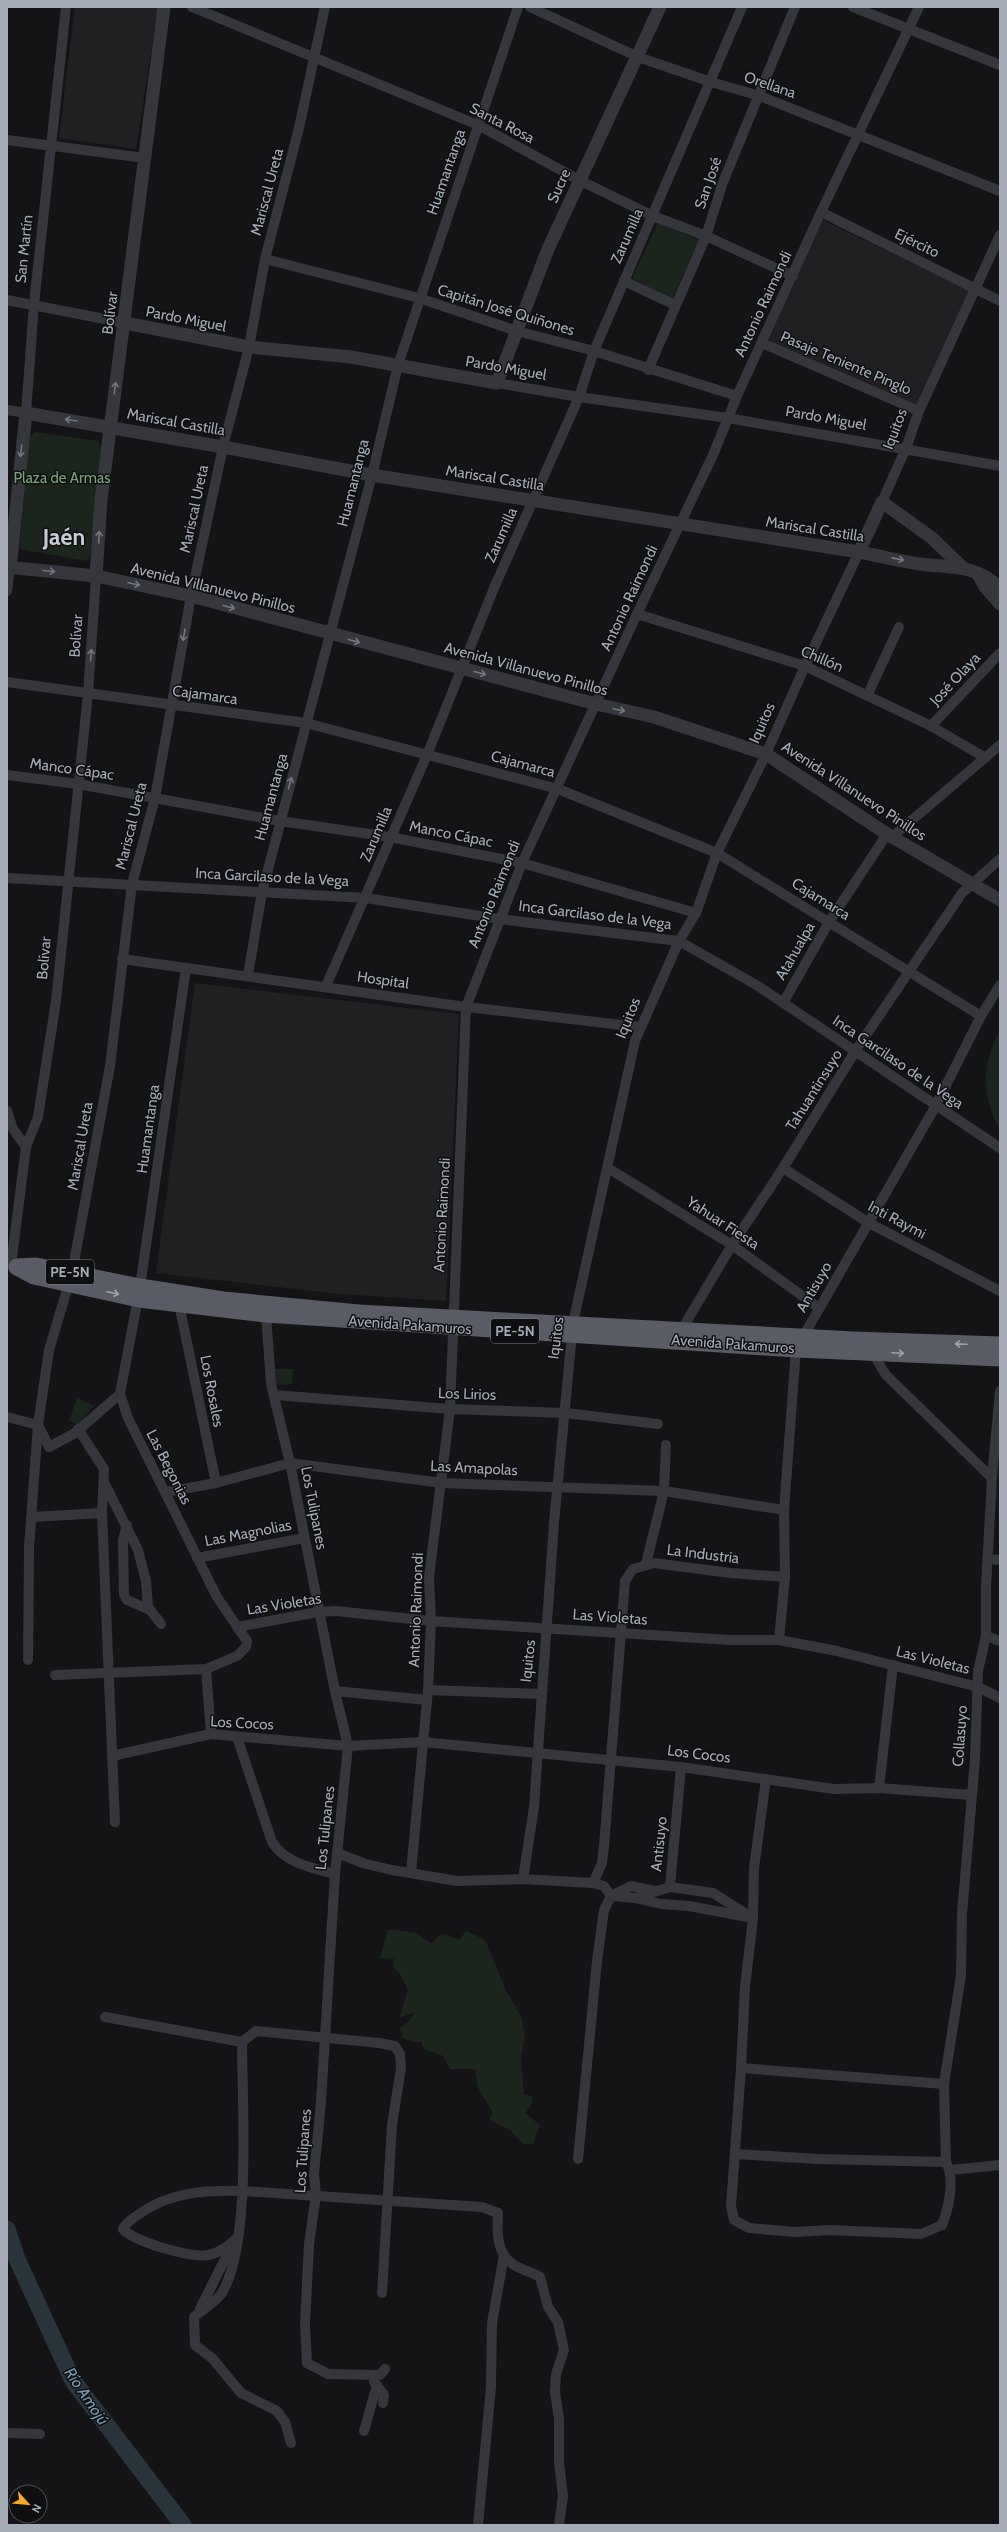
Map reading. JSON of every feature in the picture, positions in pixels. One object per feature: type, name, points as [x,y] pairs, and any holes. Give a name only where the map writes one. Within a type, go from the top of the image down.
[{"type":"highway","name":"Avenida Pakamuros","points":[[12,1266],[34,1276],[70,1278],[139,1293],[179,1304],[266,1314],[572,1329],[799,1343],[1000,1345]]},
{"type":"highway","name":"Avenida Pakamuros","points":[[139,1293],[452,1323]]},
{"type":"highway","name":"Avenida Pakamuros","points":[[572,1329],[682,1329],[872,1352],[1000,1358]]},
{"type":"street","name":"San Martín","points":[[7,590],[8,567],[26,413],[34,304],[66,7]]},
{"type":"street","name":"Bolívar","points":[[12,1266],[26,1147],[38,1117],[52,1034],[88,694],[101,500],[125,323],[144,158],[164,7]]},
{"type":"street","name":"Santa Rosa","points":[[192,7],[312,58],[478,125],[579,180],[653,216],[706,236],[793,276]]},
{"type":"street","name":"Mariscal Ureta","points":[[28,1660],[29,1547],[38,1425],[50,1350],[70,1278],[110,1066],[132,884],[155,798],[191,596],[223,446],[249,347],[265,259],[299,128],[312,58],[325,7]]},
{"type":"street","name":"Huamantanga","points":[[248,975],[262,892],[372,475],[398,365],[418,298],[518,7]]},
{"type":"street","name":"Orellana","points":[[530,7],[638,57],[711,82],[760,96],[1000,191]]},
{"type":"street","name":"Sucre","points":[[497,383],[548,250],[660,7]]},
{"type":"street","name":"Zarumilla","points":[[326,986],[366,898],[390,837],[427,755],[494,588],[579,397],[594,351],[742,7]]},
{"type":"street","name":"San José","points":[[648,370],[706,236],[723,182],[760,96],[795,7]]},
{"type":"street","points":[[854,7],[1000,65]]},
{"type":"street","name":"Antonio Raimondi","points":[[411,1872],[428,1695],[431,1621],[429,1577],[442,1483],[450,1409],[452,1323],[466,1007],[522,863],[558,789],[637,614],[713,455],[737,396],[821,212],[910,29],[919,7]]},
{"type":"street","points":[[7,140],[144,158]]},
{"type":"street","name":"Ejército","points":[[821,212],[1000,300]]},
{"type":"street","name":"Iquitos","points":[[523,1879],[531,1830],[538,1753],[541,1694],[572,1329],[635,1041],[679,941],[696,913],[717,853],[766,754],[804,666],[882,502],[906,448],[919,411],[1000,235]]},
{"type":"street","name":"Capitán José Quiñones","points":[[265,259],[418,298],[517,331],[594,351],[648,370],[737,396]]},
{"type":"street","points":[[624,281],[675,305]]},
{"type":"street","name":"Pardo Miguel","points":[[7,300],[34,304],[249,347],[351,357],[579,397],[728,418],[906,448],[1000,466]]},
{"type":"street","name":"Pasaje Teniente Pinglo","points":[[762,343],[919,411]]},
{"type":"street","name":"Mariscal Castilla","points":[[7,410],[223,446],[372,475],[859,552],[921,564],[962,567],[991,579],[1000,588]]},
{"type":"street","points":[[882,502],[932,538],[962,567]]},
{"type":"street","name":"Avenida Villanuevo Pinillos","points":[[8,567],[96,576],[191,596],[462,669],[596,704],[654,717],[766,754],[890,836],[972,882],[1000,900]]},
{"type":"street","points":[[978,574],[985,587],[1000,604]]},
{"type":"street","name":"Chillón","points":[[637,614],[804,666],[931,726],[984,757]]},
{"type":"street","points":[[867,696],[900,627]]},
{"type":"street","name":"José Olaya","points":[[931,726],[1000,653]]},
{"type":"street","name":"Cajamarca","points":[[7,682],[306,723],[558,789],[717,853],[982,1016]]},
{"type":"street","name":"Atahualpa","points":[[783,1003],[829,922],[890,836],[1000,745]]},
{"type":"street","name":"Manco Cápac","points":[[7,775],[78,784],[280,821],[390,837],[522,863],[696,913]]},
{"type":"street","name":"Tahuantinsuyo","points":[[682,1329],[732,1245],[783,1168],[856,1050],[910,973],[962,893],[972,882],[1000,859]]},
{"type":"street","name":"Inca Garcilaso de la Vega","points":[[7,878],[67,883],[132,884],[366,898],[499,919],[679,941],[783,1003],[856,1050],[936,1107],[1000,1148]]},
{"type":"street","name":"Hospital","points":[[122,959],[248,975],[466,1007],[640,1027]]},
{"type":"street","name":"Huamantanga","points":[[139,1293],[186,968]]},
{"type":"street","name":"Antisuyo","points":[[779,1640],[785,1577],[784,1510],[799,1343],[936,1107],[982,1016],[1000,985]]},
{"type":"street","points":[[7,1111],[13,1129],[26,1147]]},
{"type":"street","name":"Yahuar Fiesta","points":[[608,1168],[732,1245],[820,1308]]},
{"type":"street","name":"Inti Raymi","points":[[783,1168],[869,1224],[1000,1291]]},
{"type":"street","name":"Las Begonias","points":[[139,1293],[120,1394],[128,1418],[217,1597],[247,1641]]},
{"type":"street","name":"Los Rosales","points":[[179,1304],[216,1484]]},
{"type":"street","name":"Los Tulipanes","points":[[266,1314],[271,1384],[275,1395],[290,1463],[318,1612],[335,1691],[346,1727],[348,1746],[335,1874],[321,2102],[314,2174],[316,2195],[309,2244],[305,2324],[307,2363],[328,2374],[366,2376]]},
{"type":"street","points":[[872,1352],[886,1375],[992,1478]]},
{"type":"street","name":"Collasuyo","points":[[766,1779],[754,1868],[753,1918],[745,1987],[742,2068],[731,2206],[734,2220],[749,2228],[795,2232],[830,2230],[921,2234],[942,2225],[947,2213],[948,2166],[944,2084],[961,1975],[962,1914],[978,1671],[986,1636],[988,1559],[996,1513],[992,1478],[998,1445],[1000,1391]]},
{"type":"street","points":[[7,1417],[38,1425],[48,1447],[78,1429],[120,1394]]},
{"type":"street","name":"Los Lirios","points":[[275,1395],[450,1409],[566,1413],[658,1424]]},
{"type":"street","points":[[78,1429],[104,1469],[102,1513],[108,1624],[108,1674],[115,1822]]},
{"type":"street","points":[[646,1564],[664,1491],[666,1445]]},
{"type":"street","name":"Las Amapolas","points":[[166,1492],[216,1484],[290,1463],[442,1483],[664,1491],[784,1510]]},
{"type":"street","points":[[104,1481],[138,1550],[146,1581],[150,1610]]},
{"type":"street","points":[[32,1517],[102,1513]]},
{"type":"street","points":[[127,1525],[123,1547],[124,1595],[127,1600],[150,1610],[161,1624]]},
{"type":"street","name":"Las Magnolias","points":[[197,1558],[304,1538]]},
{"type":"street","points":[[988,1559],[1000,1560]]},
{"type":"street","name":"La Industria","points":[[620,1633],[625,1581],[633,1569],[646,1564],[785,1577]]},
{"type":"street","name":"Las Violetas","points":[[237,1627],[318,1612],[336,1611],[431,1621],[730,1640],[779,1640],[837,1651],[978,1687],[1000,1698]]},
{"type":"street","points":[[593,1883],[602,1864],[612,1759],[620,1633]]},
{"type":"street","points":[[986,1636],[1000,1640]]},
{"type":"street","name":"Las Violetas","points":[[55,1676],[206,1669],[243,1652],[247,1641]]},
{"type":"street","points":[[879,1788],[893,1665]]},
{"type":"street","points":[[206,1669],[211,1734]]},
{"type":"street","points":[[335,1691],[428,1695],[541,1694]]},
{"type":"street","name":"Los Cocos","points":[[112,1756],[211,1734],[348,1746],[423,1742],[612,1759],[834,1788],[879,1788],[971,1795]]},
{"type":"street","points":[[237,1737],[272,1842],[279,1853],[312,1868],[335,1874]]},
{"type":"street","name":"Antisuyo","points":[[635,1898],[670,1887],[681,1767]]},
{"type":"street","points":[[337,1853],[366,1864],[457,1881],[523,1879],[593,1883],[604,1886],[612,1896],[635,1898],[661,1904],[689,1906],[753,1918]]},
{"type":"street","points":[[578,2159],[600,1932],[604,1910],[612,1896],[630,1886],[655,1891]]},
{"type":"street","points":[[670,1887],[713,1893],[753,1918]]},
{"type":"street","points":[[105,2017],[242,2042],[256,2031],[395,2046],[400,2054],[401,2068],[392,2125],[391,2176],[387,2201],[382,2293]]},
{"type":"street","points":[[242,2042],[242,2190],[237,2238],[229,2277],[221,2294],[194,2317],[193,2325],[195,2345],[213,2359],[241,2392],[277,2411],[285,2422],[291,2443]]},
{"type":"street","points":[[742,2068],[944,2084]]},
{"type":"street","points":[[735,2154],[948,2166],[1000,2165]]},
{"type":"street","points":[[237,2238],[221,2251],[206,2255],[179,2252],[145,2242],[123,2229],[126,2224],[152,2204],[177,2195],[209,2190],[242,2190],[387,2201],[482,2206],[498,2213],[497,2228],[501,2251],[513,2265],[540,2277],[548,2307],[558,2322],[564,2350],[556,2374],[555,2392],[560,2419],[559,2462],[563,2496],[559,2525]]},
{"type":"street","points":[[478,2525],[491,2387],[492,2322],[504,2255]]},
{"type":"street","points":[[366,2376],[380,2375],[385,2369]]},
{"type":"street","points":[[366,2376],[377,2385],[384,2395],[383,2403]]},
{"type":"street","points":[[364,2431],[377,2385]]},
{"type":"street","points":[[7,2433],[40,2434]]},
{"type":"shaded area","points":[[75,7],[158,7],[136,149],[59,138]]},
{"type":"shaded area","points":[[821,219],[970,291],[917,407],[766,341]]},
{"type":"shaded area","points":[[195,983],[459,1014],[446,1301],[340,1294],[156,1273]]},
{"type":"green space","points":[[658,223],[699,240],[672,300],[632,278]]},
{"type":"green space","name":"Plaza de Armas","points":[[35,432],[98,441],[102,448],[90,557],[86,561],[19,549],[30,436]]},
{"type":"green space","points":[[1000,1031],[1000,1129],[989,1105],[986,1080],[990,1055]]},
{"type":"green space","points":[[275,1369],[293,1369],[292,1384],[276,1385]]},
{"type":"green space","points":[[77,1398],[94,1406],[78,1425],[69,1421]]},
{"type":"green space","points":[[388,1929],[416,1933],[432,1944],[439,1935],[444,1934],[459,1940],[466,1931],[483,1939],[487,1944],[506,1991],[521,2016],[525,2036],[521,2056],[524,2094],[533,2097],[531,2106],[525,2113],[540,2125],[533,2144],[523,2144],[510,2130],[490,2120],[492,2111],[478,2088],[475,2069],[450,2069],[443,2056],[424,2049],[421,2042],[413,2042],[403,2038],[400,2028],[407,2023],[415,2012],[399,2018],[408,1990],[400,1974],[393,1967],[394,1959],[380,1958]]},
{"type":"waterway","name":"Río Amojú","points":[[7,2229],[17,2259],[73,2381],[183,2525]]},
{"type":"district","name":"Jaén","points":[[64,537]]}]
